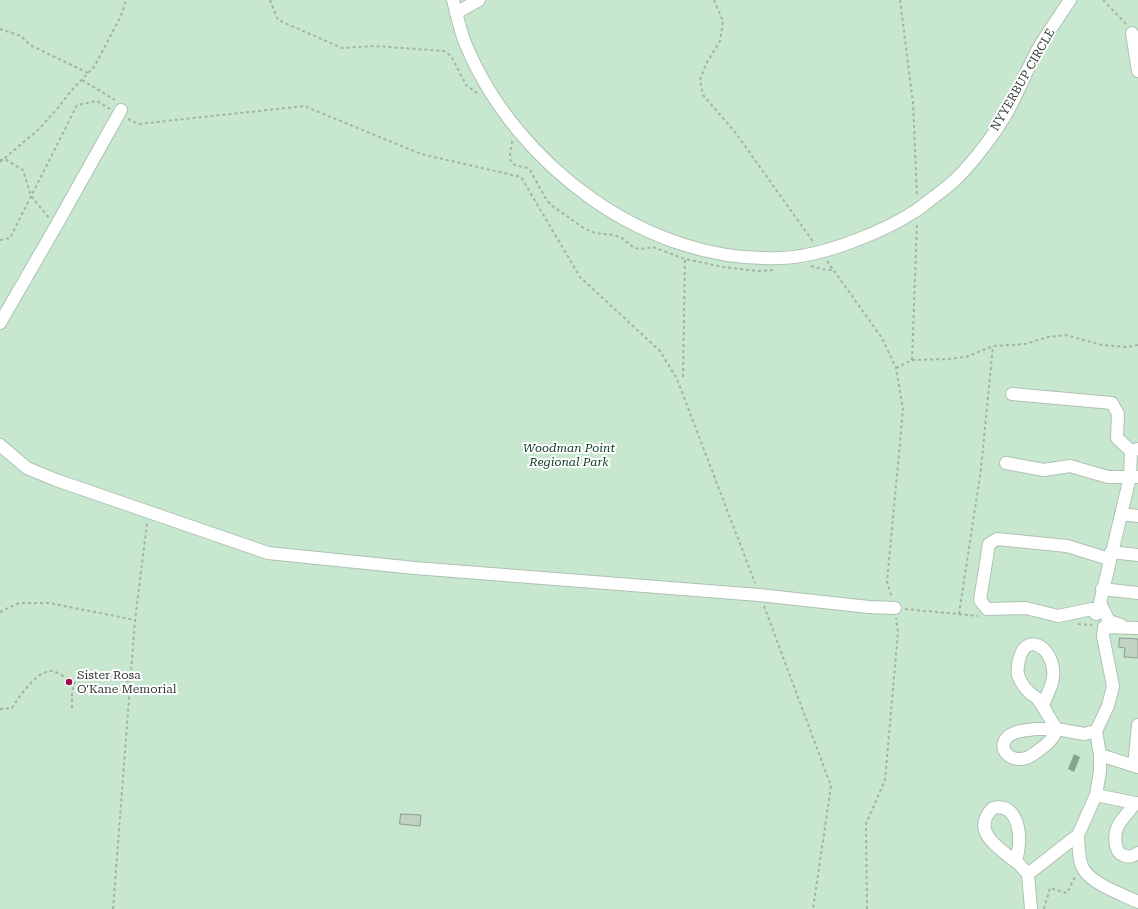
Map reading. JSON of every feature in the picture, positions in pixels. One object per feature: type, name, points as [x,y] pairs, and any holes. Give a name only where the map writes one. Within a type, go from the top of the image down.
[{"type":"street","name":"NYYERBUP CIRCLE","points":[[452,0],[466,45],[483,80],[508,116],[539,155],[578,188],[609,210],[655,234],[688,247],[725,256],[780,258],[821,252],[880,230],[918,210],[957,178],[980,152],[1008,110],[1037,51],[1070,0]]},
{"type":"street","points":[[456,13],[479,0]]},
{"type":"street","points":[[1132,33],[1138,71]]},
{"type":"street","points":[[0,323],[120,112]]},
{"type":"street","points":[[1012,394],[1112,403],[1118,414],[1117,438],[1134,450],[1134,477],[1121,514],[1102,589],[1098,610],[1099,624],[1104,627],[1135,628]]},
{"type":"street","points":[[0,445],[27,468],[56,480],[268,552],[423,568],[760,595],[869,607],[895,608]]},
{"type":"street","points":[[1006,463],[1044,470],[1070,466],[1108,477],[1134,477]]},
{"type":"street","points":[[1121,514],[1138,516]]},
{"type":"street","points":[[1098,610],[1058,616],[1026,608],[987,609],[980,600],[989,544],[997,539],[1067,546],[1110,556],[1138,555]]},
{"type":"street","points":[[1102,589],[1138,593]]},
{"type":"street","points":[[1098,610],[1109,621],[1135,628]]},
{"type":"street","points":[[1104,627],[1103,636],[1113,686],[1108,706],[1096,731],[1100,755],[1100,771],[1096,795],[1078,836],[1080,858],[1083,869],[1095,880],[1138,902]]},
{"type":"street","points":[[1043,707],[1045,699],[1053,683],[1054,670],[1051,658],[1046,651],[1041,646],[1032,644],[1027,646],[1022,651],[1017,665],[1018,675],[1029,692],[1038,699],[1050,721],[1057,729],[1084,734],[1096,731]]},
{"type":"street","points":[[1100,755],[1136,767],[1138,725]]},
{"type":"street","points":[[1096,795],[1137,807]]},
{"type":"street","points":[[1137,807],[1130,811],[1120,821],[1116,830],[1115,838],[1117,849],[1121,854],[1127,857],[1134,856],[1138,853]]},
{"type":"street","points":[[1028,874],[1078,836]]},
{"type":"street","points":[[1016,862],[1028,874],[1031,909]]},
{"type":"path","points":[[0,161],[5,159],[38,130],[71,91],[94,67],[121,16],[126,0]]},
{"type":"path","points":[[714,0],[723,21],[720,41],[706,64],[700,80],[703,95],[735,132],[882,338],[896,368],[903,410],[887,582],[895,608],[898,632],[885,780],[866,824],[867,909]]},
{"type":"path","points":[[900,0],[913,103],[918,210],[912,360]]},
{"type":"path","points":[[1103,0],[1104,3],[1126,24],[1126,31],[1132,33]]},
{"type":"path","points":[[0,29],[21,36],[30,45],[88,73]]},
{"type":"path","points":[[82,80],[124,106],[120,112]]},
{"type":"path","points":[[0,240],[10,238],[77,105],[97,101],[120,112],[139,124],[304,106],[421,154],[521,177],[580,277],[660,351],[678,379],[831,786],[813,909]]},
{"type":"path","points":[[5,159],[22,170],[30,196],[56,226]]},
{"type":"path","points":[[683,377],[685,259],[688,247]]},
{"type":"path","points":[[896,368],[912,360],[966,357],[993,346],[1025,344],[1048,337],[1066,335],[1102,345],[1126,347],[1138,345]]},
{"type":"path","points":[[959,614],[981,469],[993,346]]},
{"type":"path","points":[[114,909],[135,620],[148,512]]},
{"type":"path","points":[[0,612],[19,603],[49,604],[135,620]]},
{"type":"path","points":[[0,709],[12,708],[34,680],[47,671],[55,671],[74,684]]},
{"type":"path","points":[[72,708],[72,693],[74,684],[82,679],[97,677],[131,682]]},
{"type":"path","points":[[1044,909],[1050,888],[1067,892],[1074,877],[1083,869]]},
{"type":"green space","name":"Woodman Point Regional Park","points":[[0,0],[1138,0],[1138,909],[0,909]]},
{"type":"shaded area","points":[[1074,754],[1080,757],[1074,772],[1068,769]]},
{"type":"building","points":[[1120,638],[1138,639],[1138,658],[1124,657],[1125,648],[1119,647]]},
{"type":"building","points":[[401,814],[421,815],[420,826],[400,824]]},
{"type":"place","name":"Sister Rosa O'Kane Memorial","points":[[69,682]]}]
